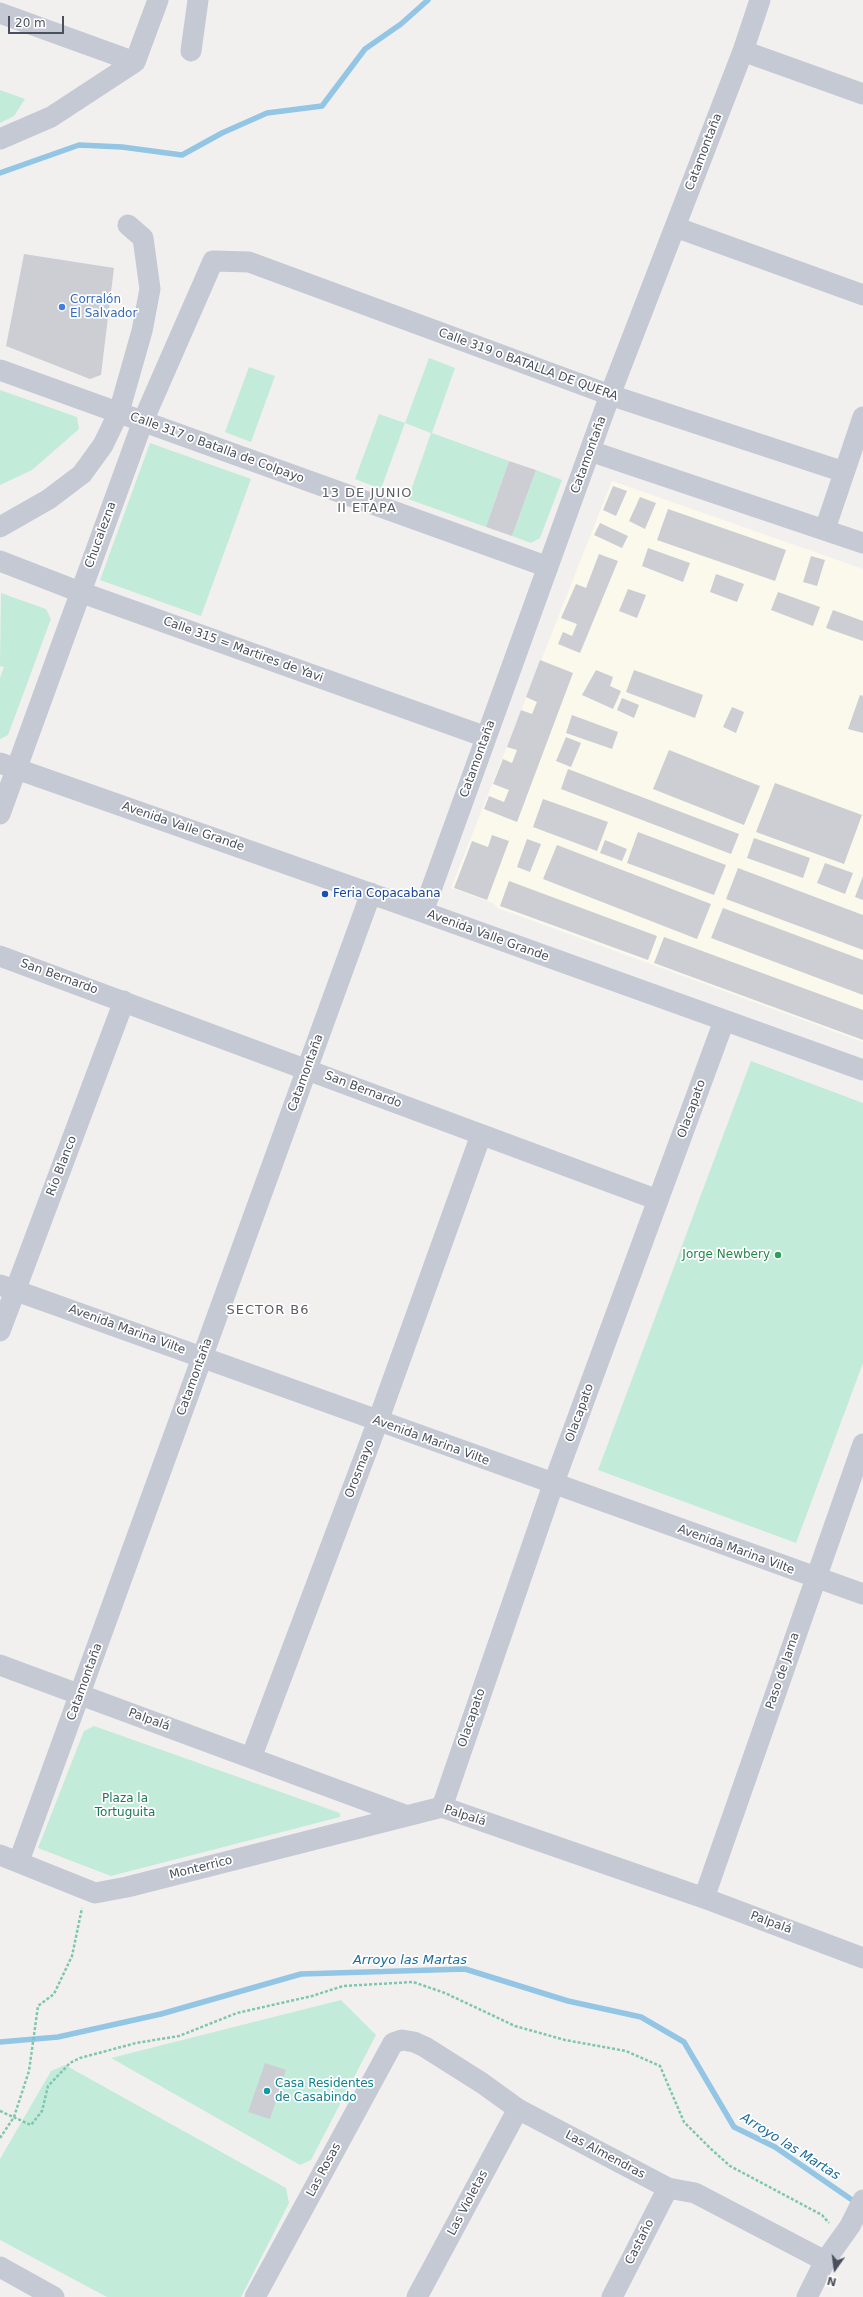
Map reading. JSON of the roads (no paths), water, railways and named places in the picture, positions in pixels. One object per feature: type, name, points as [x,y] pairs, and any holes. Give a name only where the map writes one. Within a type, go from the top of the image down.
[{"type":"street","points":[[0,139],[51,117],[134,62],[158,0]]},
{"type":"street","points":[[191,51],[198,0]]},
{"type":"street","name":"Catamontaña","points":[[423,912],[610,395],[742,52],[760,0]]},
{"type":"street","points":[[0,13],[134,62]]},
{"type":"street","points":[[742,52],[863,94]]},
{"type":"street","points":[[0,526],[49,500],[82,474],[103,445],[119,412],[142,331],[150,289],[143,238],[128,224]]},
{"type":"street","points":[[675,227],[863,295]]},
{"type":"street","name":"Calle 319 o BATALLA DE QUERA","points":[[213,261],[249,262],[610,395],[844,472]]},
{"type":"street","name":"Chucalezna","points":[[0,814],[8,766],[80,592],[143,421],[213,261]]},
{"type":"street","name":"Calle 317 o Batalla de Colpayo","points":[[0,370],[548,567]]},
{"type":"street","points":[[825,529],[863,417]]},
{"type":"street","points":[[590,451],[863,543]]},
{"type":"street","name":"Calle 315 = Martires de Yavi","points":[[0,561],[80,592],[486,737]]},
{"type":"street","name":"Avenida Valle Grande","points":[[8,766],[423,912],[863,1070]]},
{"type":"street","name":"Catamontaña","points":[[9,1858],[81,1695],[202,1357],[371,894]]},
{"type":"street","name":"San Bernardo","points":[[0,956],[658,1200]]},
{"type":"street","name":"Río Blanco","points":[[0,1331],[7,1287],[124,1001]]},
{"type":"street","name":"Olacapato","points":[[442,1807],[553,1485],[724,1021]]},
{"type":"street","name":"Orosmayo","points":[[251,1758],[378,1421],[482,1134]]},
{"type":"street","name":"Avenida Marina Vilte","points":[[7,1287],[553,1485],[863,1594]]},
{"type":"street","name":"Paso de Jama","points":[[704,1898],[863,1444]]},
{"type":"street","name":"Palpalá","points":[[0,1665],[405,1815],[442,1807],[704,1898],[863,1958]]},
{"type":"street","name":"Monterrico","points":[[9,1858],[95,1893],[127,1887],[405,1815]]},
{"type":"street","name":"Las Almendras","points":[[393,2043],[402,2040],[414,2042],[424,2047],[482,2083],[518,2109],[668,2188],[695,2193],[825,2261]]},
{"type":"street","name":"Las Rosas","points":[[255,2297],[393,2043]]},
{"type":"street","name":"Las Violetas","points":[[417,2297],[518,2109]]},
{"type":"street","name":"Castaño","points":[[612,2297],[668,2188]]},
{"type":"street","points":[[807,2297],[825,2261],[850,2226],[863,2200]]},
{"type":"street","points":[[0,2267],[54,2297]]},
{"type":"waterway","points":[[0,173],[79,145],[122,147],[182,155],[222,133],[267,113],[322,106],[365,49],[401,24],[428,0]]},
{"type":"waterway","name":"Arroyo las Martas","points":[[0,2042],[58,2037],[161,2014],[301,1974],[465,1969],[568,2001],[641,2017],[684,2042],[734,2127],[775,2147],[858,2204]]},
{"type":"place","name":"Corralón El Salvador","points":[[62,307]]},
{"type":"place","name":"Feria Copacabana","points":[[325,894]]},
{"type":"place","name":"Jorge Newbery","points":[[778,1255]]},
{"type":"place","name":"Casa Residentes de Casabindo","points":[[267,2091]]},
{"type":"district","name":"13 DE JUNIO II ETAPA","points":[[367,502]]},
{"type":"district","name":"SECTOR B6","points":[[268,1311]]},
{"type":"park label","name":"Plaza la Tortuguita","points":[[125,1806]]}]
